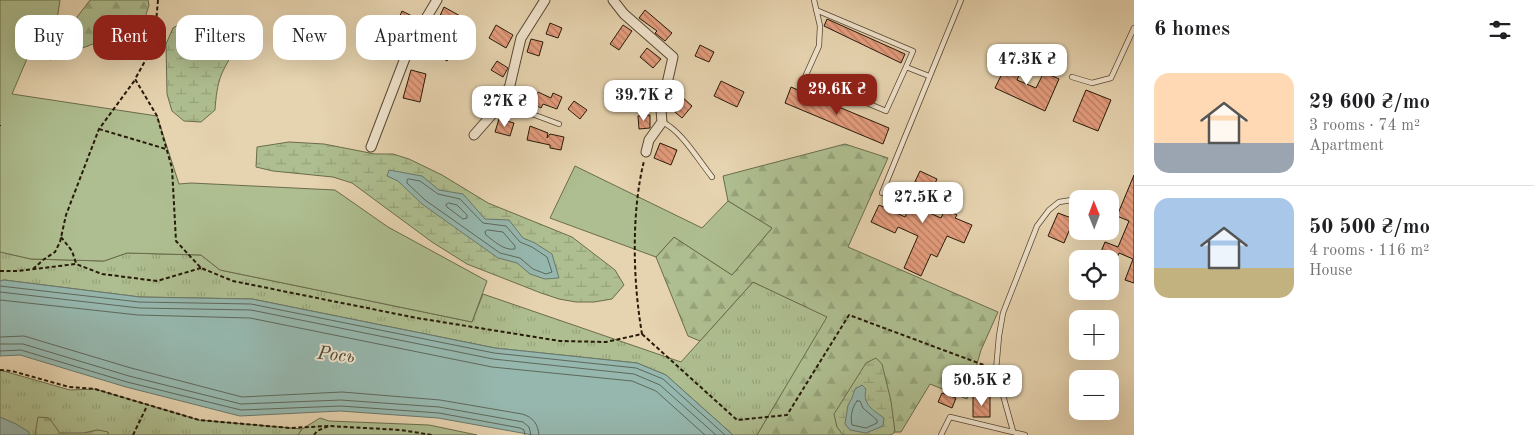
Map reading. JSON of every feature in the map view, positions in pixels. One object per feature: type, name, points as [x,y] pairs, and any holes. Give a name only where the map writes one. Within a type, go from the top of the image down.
[{"type":"street","points":[[371,147],[410,45],[437,0]]},
{"type":"street","points":[[474,135],[502,103],[510,85],[521,38],[545,0]]},
{"type":"street","points":[[617,1],[624,14],[673,57],[661,110],[662,122],[649,140],[646,152]]},
{"type":"lane","points":[[814,0],[816,10],[820,26],[819,46],[805,77],[886,111],[913,51],[816,10]]},
{"type":"lane","points":[[882,193],[960,0]]},
{"type":"lane","points":[[1072,77],[1092,83],[1111,78],[1134,28]]},
{"type":"lane","points":[[906,68],[929,76]]},
{"type":"lane","points":[[505,97],[524,111],[559,124]]},
{"type":"lane","points":[[662,122],[669,125],[681,137],[712,177]]},
{"type":"lane","points":[[1013,431],[996,370],[999,336],[1004,313],[1037,226],[1049,210],[1060,202],[1069,200]]},
{"type":"lane","points":[[941,435],[950,417],[1025,435]]},
{"type":"path","points":[[33,269],[55,252],[66,215],[99,129],[135,79],[154,45],[158,0]]},
{"type":"path","points":[[135,79],[157,116],[172,168],[176,241],[201,268],[233,281],[417,318],[560,341],[606,342],[642,334]]},
{"type":"path","points":[[99,129],[167,149]]},
{"type":"path","points":[[646,152],[640,180],[635,277],[642,334],[737,420],[786,415],[849,315],[996,370]]},
{"type":"path","points":[[61,237],[72,251],[76,264]]},
{"type":"path","points":[[0,272],[76,264],[102,274],[157,281],[201,268]]},
{"type":"path","points":[[0,370],[12,371],[69,387],[95,390],[199,420],[290,428],[329,426],[401,430],[432,435]]},
{"type":"path","points":[[133,435],[147,405]]},
{"type":"path","points":[[314,435],[316,431],[329,426]]},
{"type":"green space","points":[[0,0],[60,0],[58,15],[15,15],[15,60],[26,60],[12,94],[157,116],[179,184],[335,190],[388,227],[487,281],[472,322],[220,270],[201,255],[127,253],[104,261],[31,259],[0,252]]},
{"type":"green space","points":[[90,0],[148,0],[149,5],[146,15],[93,15],[93,44],[83,48],[83,15],[79,15]]},
{"type":"green space","points":[[176,26],[176,60],[229,60],[220,78],[215,110],[201,122],[184,121],[172,111],[167,94],[166,44],[173,28]]},
{"type":"green space","points":[[289,142],[324,144],[375,154],[393,154],[409,159],[442,175],[488,203],[572,237],[615,270],[624,285],[612,299],[576,302],[541,293],[467,264],[432,242],[352,183],[333,177],[273,171],[256,167],[257,147]]},
{"type":"green space","points":[[845,144],[888,158],[848,247],[998,312],[981,350],[967,399],[930,384],[901,432],[895,432],[883,426],[851,435],[757,435],[827,317],[753,282],[700,341],[688,336],[656,257],[674,237],[732,275],[772,228],[728,201],[723,176]]},
{"type":"green space","points":[[575,166],[702,228],[728,201],[772,228],[732,275],[674,237],[656,257],[550,218]]},
{"type":"green space","points":[[0,252],[31,259],[104,261],[127,253],[201,255],[220,270],[472,322],[483,294],[681,362],[753,282],[828,317],[757,435],[733,435],[666,375],[637,363],[495,348],[252,299],[140,297],[0,281]]},
{"type":"green space","points":[[876,358],[882,364],[891,401],[895,432],[891,435],[843,435],[837,427],[834,414],[866,363]]},
{"type":"green space","points":[[0,370],[70,390],[95,389],[199,420],[302,429],[298,435],[0,435]]},
{"type":"green space","points":[[38,417],[49,418],[60,433],[83,433],[98,430],[108,432],[108,435],[35,435]]},
{"type":"green space","points":[[320,418],[329,421],[429,425],[477,435],[298,435],[302,429]]},
{"type":"water","points":[[389,170],[422,176],[439,190],[463,194],[485,219],[509,220],[523,238],[552,254],[559,278],[545,279],[530,274],[517,263],[498,258],[422,204],[398,181],[387,176]]},
{"type":"water","name":"Рось","points":[[0,281],[140,297],[252,299],[495,348],[637,363],[666,375],[733,435],[533,435],[438,418],[340,411],[240,416],[126,387],[20,355],[0,356]]},
{"type":"water","points":[[862,385],[866,389],[865,394],[869,406],[884,418],[883,426],[866,433],[850,430],[845,424],[848,405],[855,389]]},
{"type":"water","points":[[0,417],[29,432],[29,435],[0,435]]},
{"type":"building","points":[[444,7],[458,15],[440,15]]},
{"type":"building","points":[[645,10],[672,33],[665,41],[655,33],[657,31],[639,18]]},
{"type":"building","points":[[402,11],[410,15],[400,15]]},
{"type":"building","points":[[827,19],[905,54],[901,63],[824,26]]},
{"type":"building","points":[[550,23],[562,28],[558,38],[546,34]]},
{"type":"building","points":[[496,25],[513,35],[506,48],[489,38]]},
{"type":"building","points":[[623,25],[632,31],[619,50],[610,44]]},
{"type":"building","points":[[531,39],[543,42],[539,56],[527,52]]},
{"type":"building","points":[[700,45],[714,52],[709,62],[695,56]]},
{"type":"building","points":[[647,48],[661,59],[653,68],[640,57]]},
{"type":"building","points":[[1010,57],[1024,63],[1017,80],[1036,88],[1044,72],[1059,79],[1045,111],[995,88]]},
{"type":"building","points":[[497,61],[508,68],[503,77],[491,70]]},
{"type":"building","points":[[411,70],[426,74],[420,102],[403,98]]},
{"type":"building","points":[[721,81],[744,92],[737,107],[714,96]]},
{"type":"building","points":[[791,87],[889,128],[883,144],[785,103]]},
{"type":"building","points":[[484,89],[492,97],[482,107],[474,99]]},
{"type":"building","points":[[650,89],[652,99],[637,101],[635,92]]},
{"type":"building","points":[[1086,90],[1111,100],[1098,131],[1073,121]]},
{"type":"building","points":[[538,92],[551,98],[553,93],[562,97],[557,109],[543,104],[541,108],[533,104]]},
{"type":"building","points":[[681,96],[692,106],[682,118],[670,108]]},
{"type":"building","points":[[574,101],[587,110],[580,119],[568,109]]},
{"type":"building","points":[[650,115],[650,128],[639,129],[638,116]]},
{"type":"building","points":[[499,119],[514,123],[510,136],[495,132]]},
{"type":"building","points":[[530,126],[548,133],[547,138],[550,134],[564,137],[561,150],[550,148],[550,145],[527,140]]},
{"type":"building","points":[[660,143],[677,150],[671,165],[654,158]]},
{"type":"building","points":[[920,171],[937,179],[923,210],[941,218],[945,209],[957,215],[955,218],[972,225],[964,243],[947,236],[937,257],[931,254],[921,276],[904,268],[918,236],[898,227],[895,233],[871,222],[879,205],[905,217],[912,203],[902,198],[907,186],[912,188]]},
{"type":"building","points":[[1134,175],[1134,283],[1125,280],[1133,259],[1119,253],[1119,250],[1102,250],[1105,242],[1118,247],[1129,221],[1119,217],[1119,211]]},
{"type":"building","points":[[1058,213],[1069,217],[1069,231],[1064,243],[1048,236]]},
{"type":"building","points":[[942,393],[956,398],[952,408],[938,402]]},
{"type":"building","points":[[973,396],[990,396],[990,417],[973,417]]}]
